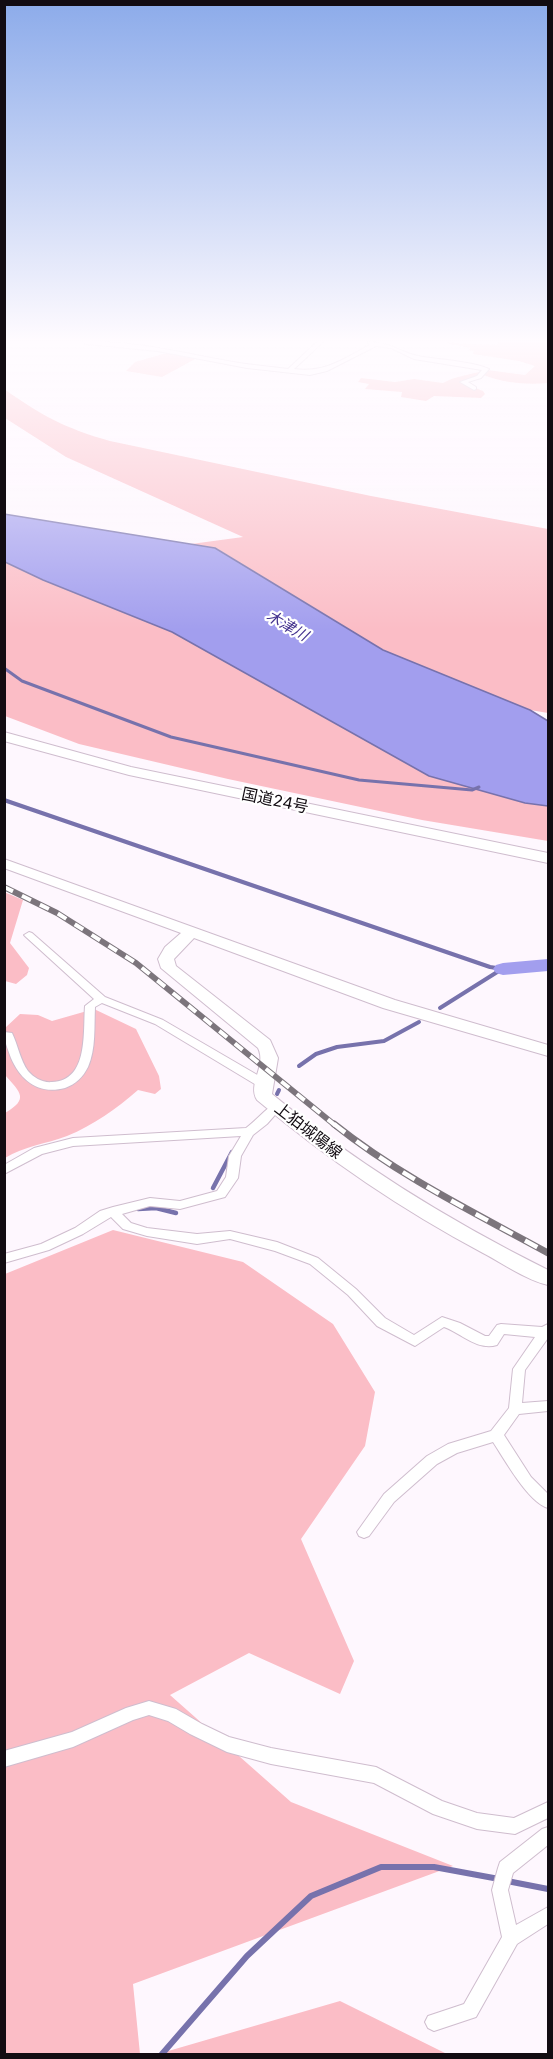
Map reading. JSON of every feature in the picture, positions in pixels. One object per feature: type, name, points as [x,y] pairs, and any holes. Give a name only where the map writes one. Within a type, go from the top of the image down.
[{"type":"highway","name":"国道24号","points":[[4,736],[129,771],[549,858]]},
{"type":"main road","points":[[4,862],[389,1004],[549,1050]]},
{"type":"main road","points":[[192,931],[171,950],[166,959],[169,968],[264,1044],[271,1059],[262,1083]]},
{"type":"main road","name":"上狛城陽線","points":[[262,1083],[263,1096],[383,1187],[505,1257],[549,1278]]},
{"type":"street","points":[[29,935],[100,999],[159,1022],[262,1083]]},
{"type":"street","points":[[4,1035],[8,1035],[25,1074],[35,1082],[48,1086],[63,1086],[77,1078],[84,1065],[90,1006],[100,999]]},
{"type":"street","points":[[4,1259],[45,1247],[113,1211],[150,1202],[180,1205],[221,1194],[232,1178],[235,1156],[249,1132],[276,1107]]},
{"type":"street","points":[[4,1170],[38,1151],[73,1142],[249,1132]]},
{"type":"street","points":[[113,1211],[127,1227],[147,1232],[197,1239],[230,1235],[277,1247],[314,1261],[352,1292],[381,1322],[415,1341],[442,1322],[458,1326],[473,1338],[483,1342],[492,1341],[501,1329],[548,1332]]},
{"type":"street","points":[[364,1532],[389,1498],[432,1460],[453,1448],[496,1435],[515,1409],[519,1369],[548,1332]]},
{"type":"street","points":[[515,1409],[549,1406]]},
{"type":"street","points":[[496,1435],[526,1481],[549,1502]]},
{"type":"street","points":[[4,1759],[73,1738],[130,1713],[148,1708],[171,1714],[227,1744],[271,1756],[376,1775],[439,1808],[477,1821],[515,1826],[549,1810]]},
{"type":"street","points":[[511,1938],[500,1890],[506,1868],[549,1835]]},
{"type":"street","points":[[434,2022],[470,2011],[511,1938],[549,1915]]},
{"type":"shaded area","points":[[36,438],[101,438],[371,496],[548,529],[548,713],[530,710],[383,650],[216,548],[191,544],[243,537],[66,457]]},
{"type":"shaded area","points":[[4,562],[172,632],[429,776],[525,803],[548,806],[548,841],[422,820],[228,779],[79,744],[5,716]]},
{"type":"shaded area","points":[[4,892],[23,900],[10,943],[29,968],[27,975],[16,984],[5,981]]},
{"type":"shaded area","points":[[94,1009],[136,1029],[159,1076],[161,1089],[155,1094],[138,1090],[96,1122],[67,1136],[27,1148],[5,1158],[5,1113],[17,1104],[20,1096],[5,1075],[5,1028],[20,1014],[38,1015],[52,1021]]},
{"type":"shaded area","points":[[113,1230],[243,1262],[333,1324],[375,1392],[365,1446],[301,1539],[354,1661],[340,1694],[249,1653],[170,1695],[291,1802],[453,1866],[133,1984],[140,2054],[5,2054],[5,1274]]},
{"type":"shaded area","points":[[340,2001],[447,2054],[158,2054]]},
{"type":"water","name":"木津川","points":[[4,514],[215,548],[383,650],[530,710],[548,721],[548,806],[525,803],[429,776],[172,632],[43,580],[5,562]]},
{"type":"waterway","points":[[4,668],[22,681],[171,737],[359,780],[472,790],[479,787]]},
{"type":"waterway","points":[[4,800],[490,967],[503,969]]},
{"type":"waterway","points":[[503,969],[548,965]]},
{"type":"waterway","points":[[440,1008],[502,969]]},
{"type":"waterway","points":[[299,1066],[316,1054],[337,1047],[384,1041],[419,1022]]},
{"type":"waterway","points":[[277,1094],[279,1090]]},
{"type":"waterway","points":[[213,1188],[232,1152]]},
{"type":"waterway","points":[[138,1209],[156,1208],[176,1213]]},
{"type":"waterway","points":[[162,2054],[247,1956],[311,1896],[381,1867],[434,1867],[499,1879]]},
{"type":"waterway","points":[[507,1881],[548,1889]]},
{"type":"railway","points":[[4,887],[57,913],[136,963],[336,1126]]},
{"type":"railway","points":[[334,1124],[411,1177],[548,1253]]}]
